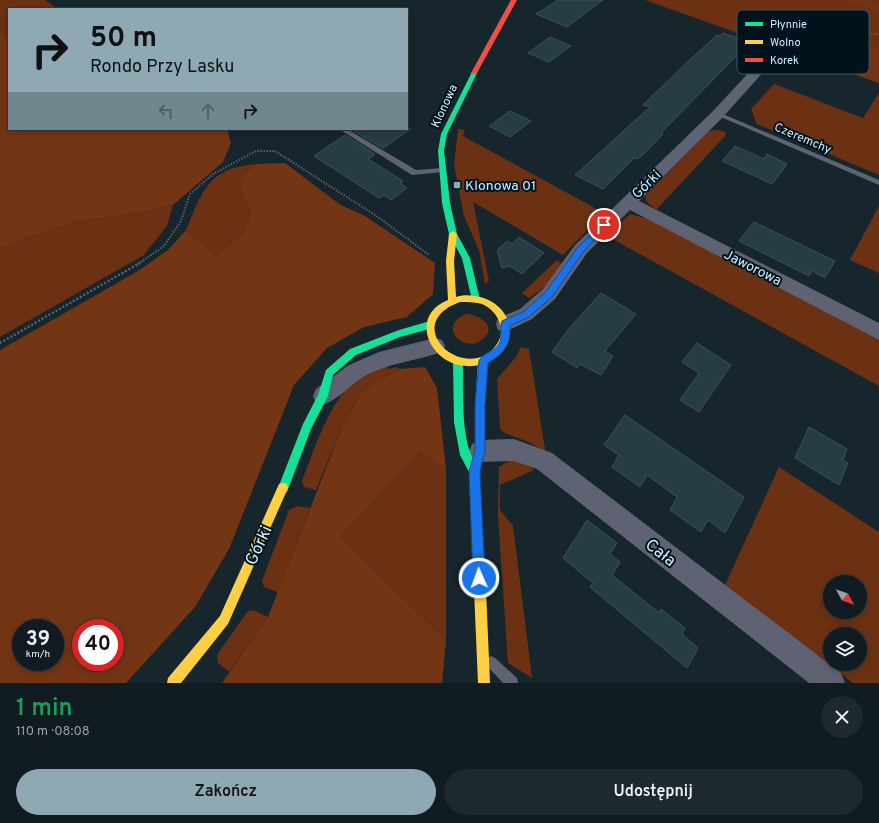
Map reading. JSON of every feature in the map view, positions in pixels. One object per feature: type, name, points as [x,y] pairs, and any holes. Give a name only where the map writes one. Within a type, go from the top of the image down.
[{"type":"street","name":"Klonowa","points":[[476,300],[466,258],[453,234],[446,203],[441,151],[444,134],[458,103],[514,0]]},
{"type":"street","name":"Górki","points":[[505,324],[526,314],[549,294],[581,249],[718,114],[754,74]]},
{"type":"street","name":"Jaworowa","points":[[628,202],[879,332]]},
{"type":"street","name":"Klonowa","points":[[452,300],[450,261],[453,234]]},
{"type":"street","points":[[452,300],[476,300],[493,307],[501,315],[505,324],[506,335],[503,345],[496,354],[483,361],[473,363],[458,362],[440,353],[430,335],[430,326],[433,316],[440,308],[452,300]]},
{"type":"street","name":"Górki","points":[[173,683],[224,620],[279,500],[307,427],[323,396],[329,373],[353,352],[399,334],[430,326]]},
{"type":"street","name":"Górki","points":[[323,396],[356,371],[379,361],[435,346]]},
{"type":"street","points":[[483,361],[477,461],[484,683]]},
{"type":"street","points":[[458,362],[459,422],[465,455],[477,461]]},
{"type":"street","name":"Cała","points":[[477,461],[514,450],[544,462],[831,683]]},
{"type":"lane","name":"Czeremchy","points":[[718,114],[879,183]]},
{"type":"lane","points":[[344,130],[416,173],[443,170]]},
{"type":"lane","points":[[482,655],[512,683]]},
{"type":"path","points":[[869,34],[879,34]]},
{"type":"path","points":[[0,343],[147,259],[164,246],[181,221],[190,194],[213,174],[256,151],[275,151],[378,217],[419,249],[432,257],[450,261]]},
{"type":"shaded area","points":[[0,0],[45,0],[57,8],[8,8],[8,38],[0,32]]},
{"type":"shaded area","points":[[645,0],[879,0],[879,47],[869,44],[869,10],[737,10],[737,33]]},
{"type":"shaded area","points":[[843,0],[867,0],[879,4],[879,11]]},
{"type":"shaded area","points":[[0,32],[8,38],[8,130],[227,130],[231,143],[223,162],[173,205],[136,213],[75,222],[0,248]]},
{"type":"shaded area","points":[[869,44],[879,47],[879,83],[853,74],[869,74]]},
{"type":"shaded area","points":[[774,84],[863,118],[879,93],[879,175],[757,124],[751,109]]},
{"type":"shaded area","points":[[458,129],[465,130],[463,136],[604,213],[563,255],[473,202],[489,281],[485,284],[479,250],[464,216],[454,165]]},
{"type":"shaded area","points":[[718,130],[725,132],[726,135],[656,210],[647,202],[645,196],[709,131]]},
{"type":"shaded area","points":[[285,163],[339,204],[365,216],[435,263],[433,294],[407,317],[364,327],[327,348],[294,385],[229,549],[195,607],[126,683],[0,683],[0,350],[138,271],[168,250],[186,230],[216,256],[244,232],[251,215],[242,193],[240,181],[244,174],[257,164]]},
{"type":"shaded area","points":[[257,164],[244,174],[242,193],[251,215],[244,232],[216,256],[186,230],[197,203],[217,176],[228,170],[241,166]]},
{"type":"shaded area","points":[[173,205],[167,226],[144,255],[0,337],[0,248],[75,222],[136,213]]},
{"type":"shaded area","points":[[879,206],[879,273],[850,260]]},
{"type":"shaded area","points":[[630,214],[648,219],[879,340],[879,386],[607,236]]},
{"type":"shaded area","points":[[557,260],[562,264],[548,285],[529,298],[522,293]]},
{"type":"shaded area","points":[[466,314],[471,314],[480,318],[489,329],[484,338],[477,343],[469,344],[462,342],[453,332],[453,326],[457,320]]},
{"type":"shaded area","points":[[521,347],[529,349],[545,449],[543,451],[531,443],[505,433],[500,429],[497,379],[516,357]]},
{"type":"shaded area","points":[[386,363],[388,369],[397,367],[399,369],[361,392],[342,427],[316,490],[304,487],[302,481],[318,438],[341,396],[350,385],[361,376]]},
{"type":"shaded area","points":[[425,367],[437,388],[446,469],[421,451],[340,537],[446,640],[442,683],[222,683],[268,617],[342,427],[361,392],[399,369]]},
{"type":"shaded area","points":[[422,450],[446,469],[446,640],[340,537]]},
{"type":"shaded area","points":[[517,460],[525,462],[534,470],[500,485],[500,510],[513,526],[532,678],[508,663],[498,517],[499,467],[507,462]]},
{"type":"shaded area","points":[[779,467],[879,532],[879,683],[853,683],[837,671],[867,671],[867,627],[823,627],[823,660],[725,585]]},
{"type":"shaded area","points":[[297,506],[310,508],[278,592],[264,587],[262,581],[289,510]]},
{"type":"shaded area","points":[[253,610],[268,617],[229,672],[218,663],[217,655],[247,612]]},
{"type":"building","points":[[558,0],[603,0],[567,27],[536,14]]},
{"type":"building","points":[[723,33],[737,38],[737,55],[661,133],[663,134],[644,154],[637,159],[634,158],[603,189],[575,175],[650,107],[643,105],[682,67],[717,35],[721,36]]},
{"type":"building","points":[[550,37],[571,46],[549,62],[528,53]]},
{"type":"building","points":[[510,111],[531,121],[510,137],[489,126]]},
{"type":"building","points":[[411,129],[383,148],[352,130]]},
{"type":"building","points":[[345,135],[375,154],[368,159],[403,181],[400,183],[407,188],[391,200],[384,195],[379,198],[314,156]]},
{"type":"building","points":[[735,146],[764,159],[767,154],[787,164],[772,184],[722,161]]},
{"type":"building","points":[[754,222],[835,261],[825,278],[812,271],[809,276],[739,241]]},
{"type":"building","points":[[519,237],[544,253],[522,274],[510,266],[502,268],[497,250],[507,241],[512,244]]},
{"type":"building","points":[[601,293],[636,314],[605,351],[613,356],[601,375],[580,364],[577,368],[552,352],[567,331]]},
{"type":"building","points":[[697,343],[731,365],[699,412],[680,400],[699,373],[682,362]]},
{"type":"building","points":[[625,415],[744,497],[725,533],[708,520],[701,532],[670,510],[677,497],[647,475],[640,487],[612,467],[619,455],[604,445]]},
{"type":"building","points":[[809,427],[847,449],[843,460],[848,463],[839,485],[795,458]]},
{"type":"building","points":[[587,520],[617,543],[610,554],[620,562],[612,575],[659,613],[661,609],[685,628],[682,634],[698,648],[687,668],[590,587],[593,583],[563,558]]},
{"type":"traffic: fast","points":[[474,73],[444,134],[441,151],[446,203],[453,234],[466,258],[476,300]]},
{"type":"traffic: fast","points":[[283,488],[307,427],[323,396],[329,373],[353,352],[399,334],[430,325]]},
{"type":"traffic: fast","points":[[479,567],[474,471],[480,451],[480,405],[483,361]]},
{"type":"traffic: fast","points":[[458,362],[459,422],[465,455],[474,471]]},
{"type":"traffic: slow","points":[[452,300],[450,261],[453,234]]},
{"type":"traffic: slow","points":[[460,299],[477,300],[487,303],[497,310],[503,319],[506,328],[505,337],[501,346],[494,354],[473,362],[459,361],[447,357],[436,346],[431,334],[434,315],[443,306],[460,299]]},
{"type":"traffic: slow","points":[[173,683],[224,620],[283,488]]},
{"type":"traffic: slow","points":[[479,567],[484,683]]},
{"type":"traffic: jam","points":[[474,73],[514,0]]},
{"type":"place","name":"Klonowa 01","points":[[457,185]]},
{"type":"route","points":[[479,578],[474,471],[480,451],[480,405],[483,361],[496,354],[503,345],[506,335],[505,324],[526,314],[549,294],[581,249],[604,225]]}]
